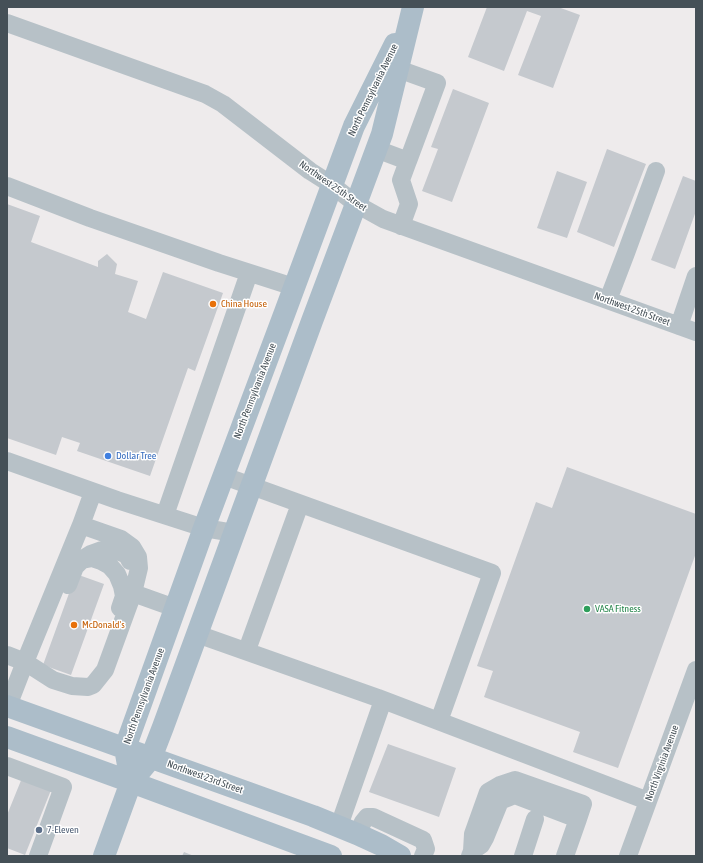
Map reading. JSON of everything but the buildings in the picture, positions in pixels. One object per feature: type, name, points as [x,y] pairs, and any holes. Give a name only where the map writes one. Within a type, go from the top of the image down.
[{"type":"main road","name":"North Pennsylvania Avenue","points":[[104,856],[131,782],[151,758],[382,134],[413,8]]},
{"type":"main road","name":"North Pennsylvania Avenue","points":[[131,782],[125,748],[204,528],[354,126],[413,8]]},
{"type":"main road","points":[[285,312],[312,321]]},
{"type":"main road","points":[[251,402],[279,412]]},
{"type":"main road","name":"Northwest 23rd Street","points":[[7,706],[348,830],[400,856]]},
{"type":"main road","points":[[8,742],[131,782],[330,856],[348,830]]},
{"type":"street","name":"Northwest 25th Street","points":[[7,24],[205,94],[223,104],[310,171],[332,185],[356,204],[383,219],[696,332]]},
{"type":"street","points":[[398,69],[437,83],[401,180],[409,204],[401,226]]},
{"type":"street","points":[[376,149],[408,161]]},
{"type":"street","points":[[608,300],[656,171]]},
{"type":"street","points":[[7,186],[90,218],[219,263],[294,287]]},
{"type":"street","points":[[165,515],[249,273]]},
{"type":"street","points":[[679,326],[696,276]]},
{"type":"street","points":[[7,461],[93,492],[204,528],[234,534]]},
{"type":"street","points":[[224,476],[492,573],[439,721]]},
{"type":"street","points":[[7,706],[27,663],[93,492]]},
{"type":"street","points":[[247,650],[300,504]]},
{"type":"street","points":[[7,655],[27,663],[53,680],[72,686],[88,687],[93,684],[105,670],[128,595],[139,568],[138,557],[132,547],[121,539],[81,525]]},
{"type":"street","points":[[27,663],[47,640],[75,567],[82,560],[92,558],[110,566],[117,574],[128,595],[175,608]]},
{"type":"street","points":[[197,634],[247,650],[378,698],[648,801]]},
{"type":"street","name":"North Virginia Avenue","points":[[628,856],[696,670]]},
{"type":"street","points":[[348,830],[382,703],[378,698]]},
{"type":"street","points":[[7,766],[64,787],[38,856]]},
{"type":"street","points":[[471,853],[481,845],[485,838],[500,801],[515,795],[578,819],[565,856]]},
{"type":"street","points":[[348,830],[363,822],[368,817],[373,817],[424,840],[426,849],[423,856]]},
{"type":"street","points":[[523,856],[535,819]]},
{"type":"place","name":"China House","points":[[213,304]]},
{"type":"place","name":"Dollar Tree","points":[[108,456]]},
{"type":"place","name":"VASA Fitness","points":[[587,609]]},
{"type":"place","name":"McDonald's","points":[[74,625]]},
{"type":"place","name":"7-Eleven","points":[[39,830]]}]
